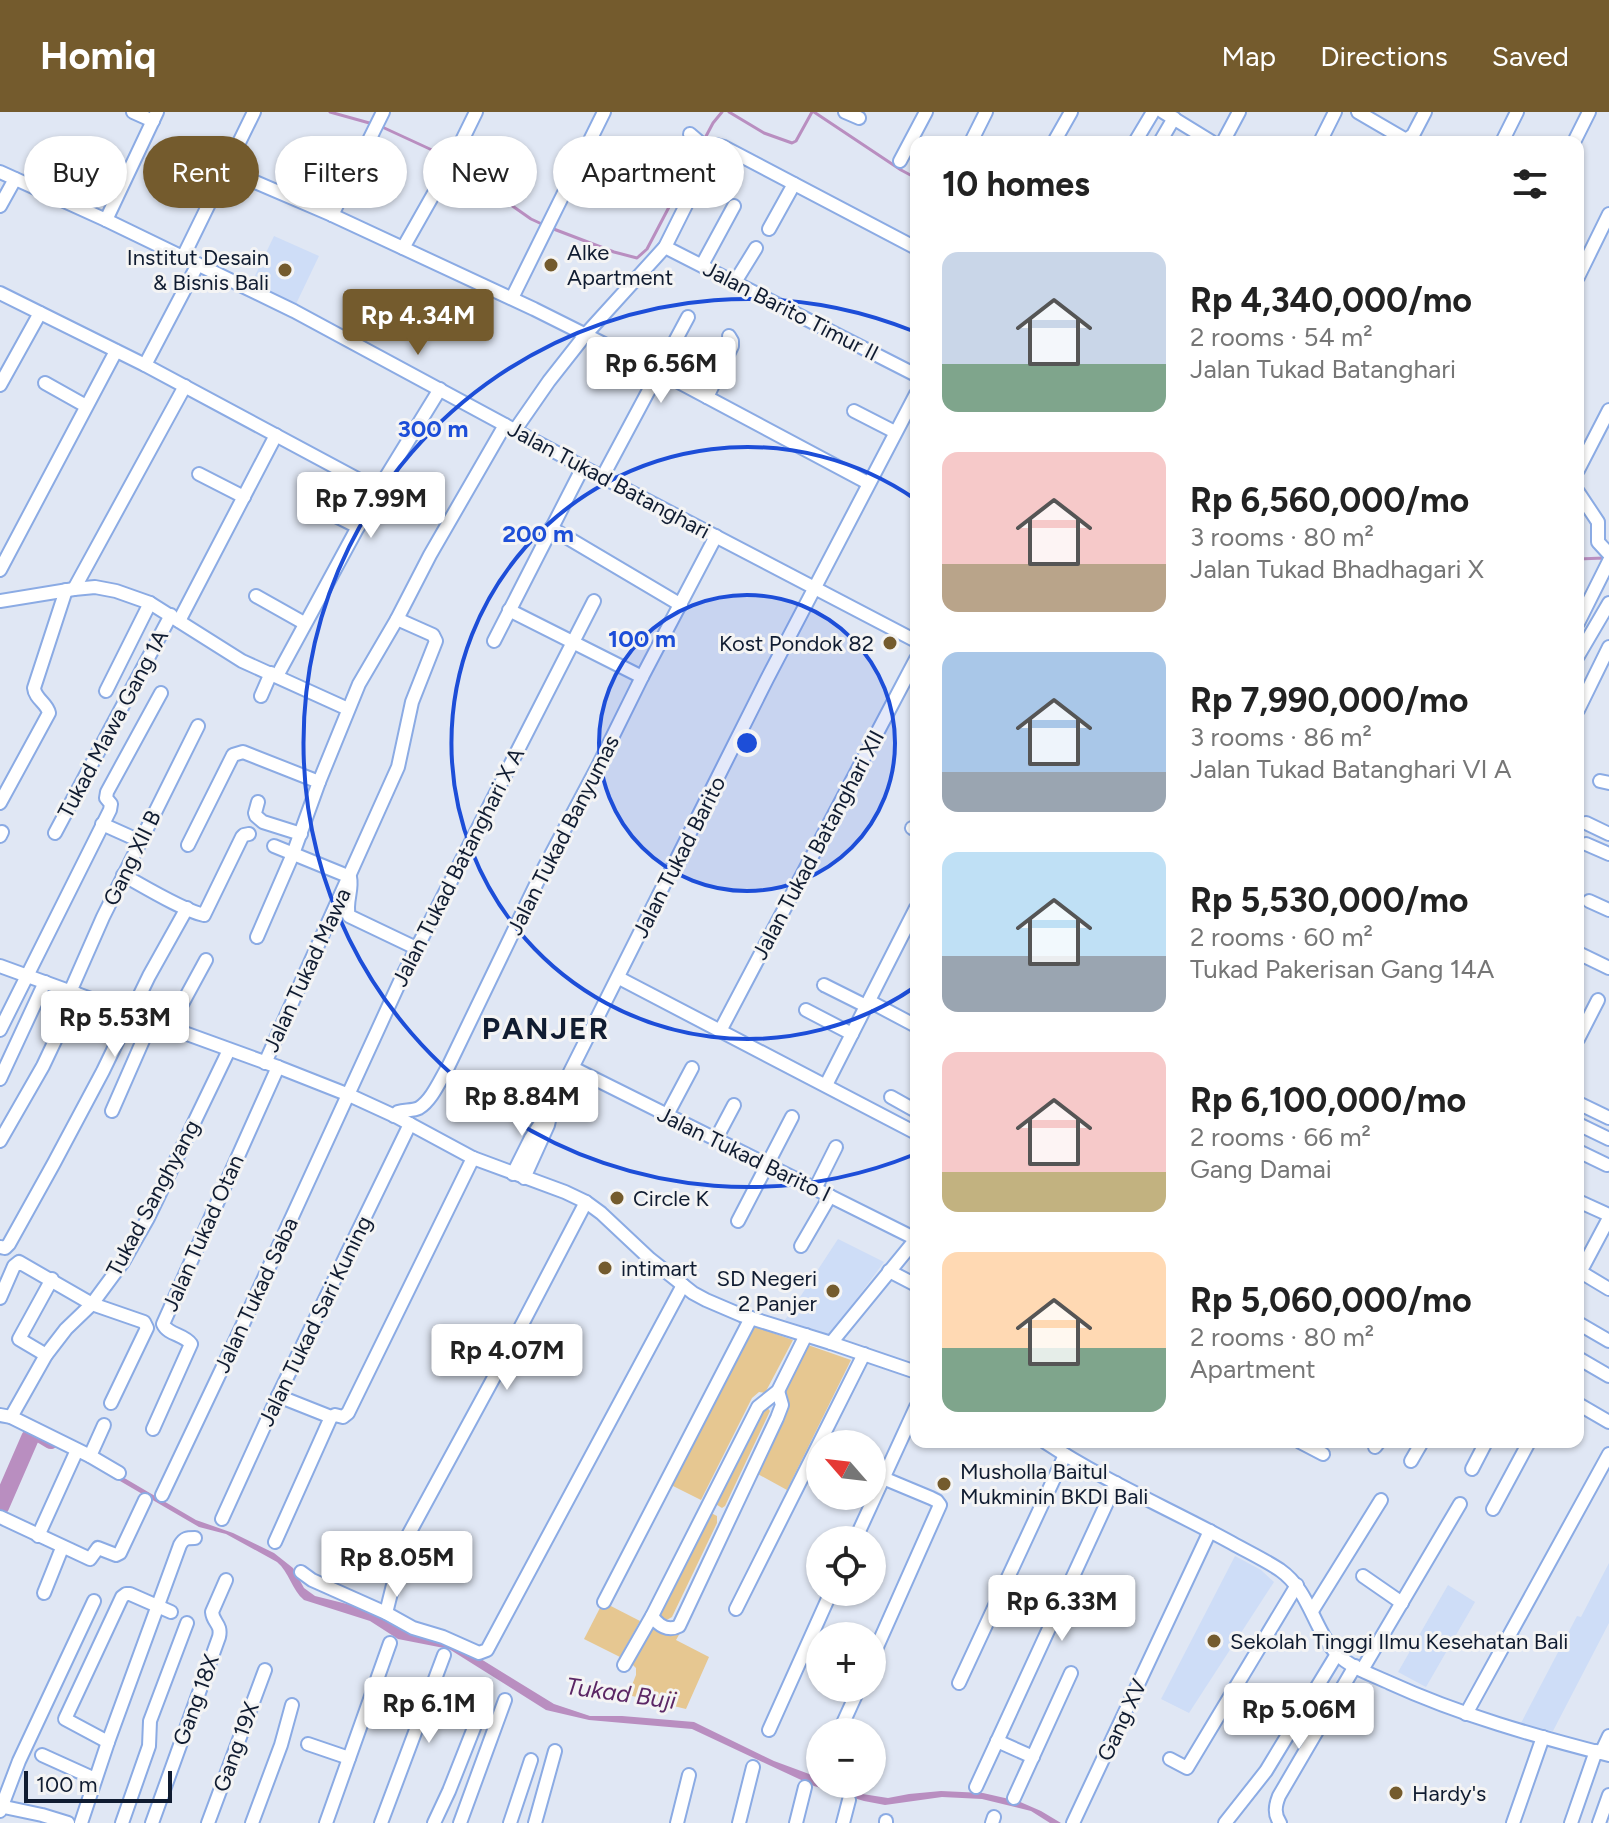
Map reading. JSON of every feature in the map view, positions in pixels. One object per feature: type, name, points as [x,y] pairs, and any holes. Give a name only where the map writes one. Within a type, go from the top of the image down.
[{"type":"street","points":[[106,220],[155,116],[133,112]]},
{"type":"street","points":[[243,136],[254,112]]},
{"type":"street","points":[[403,248],[476,112]]},
{"type":"street","points":[[512,298],[604,112]]},
{"type":"street","points":[[845,112],[859,118]]},
{"type":"street","points":[[913,136],[926,112]]},
{"type":"street","points":[[974,136],[986,112]]},
{"type":"street","points":[[1057,136],[1071,112]]},
{"type":"street","points":[[1139,136],[1153,112]]},
{"type":"street","points":[[1226,136],[1239,112]]},
{"type":"street","points":[[1323,136],[1335,112]]},
{"type":"street","points":[[1358,112],[1386,136]]},
{"type":"street","points":[[1412,136],[1425,112]]},
{"type":"street","points":[[1505,136],[1517,112]]},
{"type":"street","points":[[1577,136],[1589,112]]},
{"type":"street","points":[[1162,136],[1168,115],[1198,136]]},
{"type":"street","points":[[332,215],[381,116]]},
{"type":"street","points":[[900,161],[910,142]]},
{"type":"street","points":[[257,937],[359,684],[430,555],[510,428],[586,334],[665,247],[704,144],[724,147],[910,245]]},
{"type":"street","name":"Jalan Tukad Batanghari","points":[[0,172],[106,220],[322,326],[910,638]]},
{"type":"street","points":[[0,206],[15,179]]},
{"type":"street","points":[[259,184],[586,334],[868,483]]},
{"type":"street","points":[[769,229],[794,184]]},
{"type":"street","points":[[183,257],[208,208]]},
{"type":"street","points":[[702,265],[733,208]]},
{"type":"street","points":[[1584,269],[1603,242],[1609,214]]},
{"type":"street","name":"Jalan Barito Timur II","points":[[665,247],[910,372]]},
{"type":"street","points":[[735,282],[756,248]]},
{"type":"street","points":[[145,365],[198,264]]},
{"type":"street","points":[[0,293],[145,365],[378,490]]},
{"type":"street","points":[[0,385],[40,313]]},
{"type":"street","points":[[603,476],[688,317]]},
{"type":"street","points":[[707,397],[732,346],[729,336]]},
{"type":"street","points":[[0,570],[116,351]]},
{"type":"street","points":[[45,383],[86,406]]},
{"type":"street","points":[[0,803],[49,713],[34,688],[70,590],[185,386]]},
{"type":"street","points":[[261,696],[378,490],[440,389]]},
{"type":"street","name":"Jalan Tukad Barito","points":[[519,1176],[548,1125],[552,1108],[813,588],[910,405]]},
{"type":"street","points":[[1584,458],[1609,410]]},
{"type":"street","points":[[854,411],[895,432]]},
{"type":"street","name":"Tukad Mawa Gang 1A","points":[[55,833],[276,435]]},
{"type":"street","points":[[494,641],[583,467]]},
{"type":"street","points":[[199,474],[244,497]]},
{"type":"street","points":[[1584,501],[1598,522],[1598,542],[1609,560],[1584,611]]},
{"type":"street","points":[[308,502],[358,527]]},
{"type":"street","points":[[551,528],[681,605]]},
{"type":"street","name":"Jalan Tukad Banyumas","points":[[394,1116],[398,1112],[416,1110],[422,1106],[448,1067],[544,868],[716,536]]},
{"type":"street","points":[[0,615],[2,601],[95,587],[106,589],[150,603],[227,653],[348,709]]},
{"type":"street","points":[[256,596],[304,623]]},
{"type":"street","name":"Jalan Tukad Batanghari X A","points":[[349,1095],[416,948],[594,601]]},
{"type":"street","points":[[106,691],[150,603]]},
{"type":"street","points":[[1584,646],[1609,603]]},
{"type":"street","points":[[509,610],[642,677]]},
{"type":"street","name":"Jalan Tukad Mawa","points":[[271,1065],[398,767],[412,702],[436,641],[433,635],[397,619]]},
{"type":"street","points":[[1584,698],[1609,647]]},
{"type":"street","name":"Jalan Tukad Batanghari XII","points":[[720,1031],[910,670]]},
{"type":"street","points":[[0,1030],[111,807],[106,798],[107,792],[161,693]]},
{"type":"street","name":"Gang XII B","points":[[0,1141],[43,1066],[82,964],[198,726]]},
{"type":"street","points":[[188,845],[236,752],[319,782]]},
{"type":"street","points":[[258,802],[255,813],[258,819],[301,834]]},
{"type":"street","points":[[1586,823],[1609,834]]},
{"type":"street","points":[[102,824],[140,841]]},
{"type":"street","points":[[123,875],[201,915],[206,913],[242,837],[249,834]]},
{"type":"street","points":[[1586,844],[1609,854]]},
{"type":"street","name":"Jalan Tukad Mawa","points":[[274,846],[350,877]]},
{"type":"street","points":[[350,877],[349,916],[416,948]]},
{"type":"street","points":[[1589,901],[1609,910]]},
{"type":"street","points":[[0,1247],[5,1248],[9,1244],[32,1204],[187,908]]},
{"type":"street","points":[[826,1085],[867,1003],[910,930]]},
{"type":"street","points":[[1584,956],[1609,968]]},
{"type":"street","points":[[169,1028],[206,960]]},
{"type":"street","points":[[0,966],[349,1095],[473,1158],[586,1202],[634,1246],[693,1293],[721,1307],[806,1335],[834,1339],[864,1354],[910,1370]]},
{"type":"street","points":[[619,978],[910,1130]]},
{"type":"street","points":[[0,1079],[45,982]]},
{"type":"street","points":[[824,985],[910,1023]]},
{"type":"street","points":[[1584,1027],[1598,1000]]},
{"type":"street","points":[[806,1010],[852,1034]]},
{"type":"street","points":[[112,1111],[151,1022]]},
{"type":"street","name":"Tukad Sanghyang","points":[[5,1416],[46,1355],[66,1329],[92,1304],[123,1262],[148,1218],[229,1050]]},
{"type":"street","name":"Jalan Tukad Otan","points":[[153,1429],[191,1344],[189,1340],[167,1330],[163,1324],[271,1065]]},
{"type":"street","name":"Jalan Tukad Barito I","points":[[573,1068],[830,1196],[910,1241]]},
{"type":"street","points":[[667,1115],[692,1068]]},
{"type":"street","name":"Jalan Tukad Saba","points":[[162,1495],[349,1095]]},
{"type":"street","points":[[891,1097],[910,1108]]},
{"type":"street","points":[[716,1139],[734,1105]]},
{"type":"street","points":[[1584,1106],[1609,1118]]},
{"type":"street","points":[[738,1221],[792,1117]]},
{"type":"street","name":"Jalan Tukad Sari Kuning","points":[[222,1519],[410,1124]]},
{"type":"street","points":[[1584,1127],[1609,1139]]},
{"type":"street","points":[[815,1189],[836,1147]]},
{"type":"street","points":[[1584,1154],[1607,1165]]},
{"type":"street","points":[[278,1396],[331,1417],[343,1417],[350,1409],[473,1158]]},
{"type":"street","points":[[801,1246],[830,1196]]},
{"type":"street","points":[[393,1563],[586,1202]]},
{"type":"street","points":[[1584,1204],[1609,1217],[1605,1236],[1584,1264]]},
{"type":"street","points":[[834,1339],[910,1247]]},
{"type":"street","points":[[1,1296],[14,1266],[19,1262],[92,1304],[141,1320],[147,1328],[111,1403]]},
{"type":"street","points":[[889,1271],[910,1282]]},
{"type":"street","points":[[1584,1274],[1609,1289]]},
{"type":"street","points":[[46,1355],[19,1339],[52,1279]]},
{"type":"street","points":[[301,1572],[413,1628],[479,1653],[487,1650],[683,1285]]},
{"type":"street","points":[[604,1602],[751,1318]]},
{"type":"street","points":[[1584,1326],[1609,1341]]},
{"type":"street","points":[[624,1665],[758,1407],[778,1391],[806,1335]]},
{"type":"street","points":[[736,1609],[864,1354]]},
{"type":"street","points":[[1584,1361],[1609,1376]]},
{"type":"street","points":[[652,1616],[663,1627],[670,1629],[679,1626],[777,1418],[782,1405],[778,1391]]},
{"type":"street","points":[[1584,1407],[1609,1422]]},
{"type":"street","points":[[5,1416],[119,1473]]},
{"type":"street","points":[[275,1542],[331,1417]]},
{"type":"street","points":[[886,1472],[910,1420]]},
{"type":"street","points":[[90,1456],[104,1425]]},
{"type":"street","points":[[1054,1448],[1278,1568],[1297,1585],[1337,1654],[1359,1668],[1466,1714],[1602,1753]]},
{"type":"street","points":[[1312,1448],[1323,1454]]},
{"type":"street","points":[[1411,1461],[1419,1448]]},
{"type":"street","points":[[1472,1469],[1483,1448]]},
{"type":"street","points":[[1493,1509],[1526,1448]]},
{"type":"street","points":[[38,1536],[75,1453]]},
{"type":"street","points":[[1466,1714],[1609,1454]]},
{"type":"street","points":[[959,1683],[1065,1455]]},
{"type":"street","points":[[886,1479],[940,1505],[886,1626]]},
{"type":"street","points":[[976,1787],[1116,1483]]},
{"type":"street","points":[[0,1517],[91,1559],[98,1548],[118,1555],[145,1500]]},
{"type":"street","points":[[1312,1611],[1381,1500]]},
{"type":"street","points":[[1280,1823],[1275,1817],[1276,1802],[1402,1603],[1460,1504]]},
{"type":"street","points":[[707,1505],[730,1516]]},
{"type":"street","name":"Gang XV","points":[[1073,1823],[1210,1531]]},
{"type":"street","points":[[81,1823],[180,1545],[183,1540],[195,1538]]},
{"type":"street","points":[[44,1593],[62,1548]]},
{"type":"street","points":[[1363,1576],[1402,1603]]},
{"type":"street","name":"Gang 18X","points":[[152,1823],[219,1637],[219,1627],[212,1612],[226,1580]]},
{"type":"street","points":[[386,1613],[394,1581]]},
{"type":"street","points":[[1170,1759],[1187,1768],[1297,1585]]},
{"type":"street","points":[[108,1742],[67,1722],[65,1715],[122,1597],[130,1594],[171,1612]]},
{"type":"street","points":[[68,1823],[1,1808],[19,1761],[94,1601]]},
{"type":"street","points":[[769,1730],[825,1606]]},
{"type":"street","points":[[122,1823],[149,1746],[150,1721],[187,1623]]},
{"type":"street","points":[[326,1823],[390,1643]]},
{"type":"street","points":[[1225,1823],[1266,1771],[1337,1654]]},
{"type":"street","points":[[381,1823],[444,1655]]},
{"type":"street","name":"Gang 19X","points":[[208,1823],[265,1670]]},
{"type":"street","points":[[1014,1798],[1071,1673]]},
{"type":"street","points":[[434,1823],[485,1700]]},
{"type":"street","points":[[460,1823],[505,1700]]},
{"type":"street","points":[[252,1823],[292,1705]]},
{"type":"street","points":[[1571,1823],[1609,1736]]},
{"type":"street","points":[[1513,1823],[1543,1737]]},
{"type":"street","points":[[997,1741],[1033,1757]]},
{"type":"street","points":[[308,1744],[349,1758]]},
{"type":"street","points":[[535,1823],[555,1751]]},
{"type":"street","points":[[42,1755],[95,1779]]},
{"type":"street","points":[[510,1823],[531,1760]]},
{"type":"street","points":[[739,1823],[753,1767]]},
{"type":"street","points":[[677,1823],[689,1775]]},
{"type":"street","points":[[796,1823],[805,1787]]},
{"type":"street","points":[[1599,1823],[1609,1795]]},
{"type":"street","points":[[843,1823],[849,1800]]},
{"type":"shaded area","name":"Institut Desain & Bisnis Bali","points":[[274,236],[319,256],[296,304],[251,284]]},
{"type":"shaded area","name":"SD Negeri 2 Panjer","points":[[838,1239],[884,1262],[830,1335],[785,1320]]},
{"type":"shaded area","points":[[65,1449],[97,1462],[196,1520],[233,1533],[274,1553],[293,1568],[304,1588],[315,1596],[367,1609],[411,1634],[448,1642],[554,1704],[590,1716],[694,1722],[774,1761],[806,1773],[806,1782],[692,1729],[589,1720],[546,1710],[449,1649],[398,1639],[370,1621],[304,1600],[277,1562],[226,1534],[199,1527]]},
{"type":"shaded area","name":"Sekolah Tinggi Ilmu Kesehatan Bali","points":[[1235,1556],[1261,1570],[1274,1582],[1189,1713],[1161,1699]]},
{"type":"shaded area","points":[[1609,1563],[1609,1623],[1553,1731],[1520,1725],[1577,1616],[1581,1617]]},
{"type":"shaded area","points":[[1448,1585],[1475,1602],[1426,1687],[1398,1672]]},
{"type":"shaded area","points":[[941,1791],[983,1793],[1018,1801],[1061,1823],[1050,1823],[1031,1811],[982,1799],[942,1797],[885,1805],[854,1798],[888,1798]]},
{"type":"green space","points":[[747,1324],[793,1340],[765,1393],[759,1392],[752,1398],[701,1500],[665,1482]]},
{"type":"green space","points":[[805,1344],[851,1360],[817,1430],[806,1430],[806,1451],[787,1490],[756,1473],[780,1398]]},
{"type":"green space","points":[[765,1405],[770,1411],[722,1508],[714,1503]]},
{"type":"green space","points":[[707,1511],[717,1516],[717,1523],[672,1617],[665,1621],[655,1617]]},
{"type":"green space","points":[[603,1602],[640,1621],[620,1657],[584,1639]]},
{"type":"green space","points":[[648,1628],[680,1633],[676,1640],[709,1657],[686,1709],[628,1695],[636,1675],[636,1668],[631,1663]]},
{"type":"waterway","points":[[330,112],[373,124]]},
{"type":"waterway","points":[[706,136],[722,112]]},
{"type":"waterway","points":[[729,112],[764,133],[792,143],[812,112]]},
{"type":"waterway","points":[[814,112],[910,175]]},
{"type":"waterway","points":[[380,126],[423,146]]},
{"type":"waterway","points":[[515,208],[544,225]]},
{"type":"waterway","points":[[551,228],[637,258],[647,249],[668,208]]},
{"type":"waterway","points":[[1584,559],[1605,560]]},
{"type":"waterway","name":"Tukad Buji","points":[[0,1507],[30,1438],[36,1431],[51,1440]]},
{"type":"place","name":"Alke Apartment","points":[[551,265]]},
{"type":"place","name":"Institut Desain & Bisnis Bali","points":[[285,270]]},
{"type":"place","name":"Kost Pondok 82","points":[[890,643]]},
{"type":"place","name":"Circle K","points":[[617,1198]]},
{"type":"place","name":"intimart","points":[[605,1268]]},
{"type":"place","name":"SD Negeri 2 Panjer","points":[[833,1291]]},
{"type":"place","name":"Musholla Baitul Mukminin BKDI Bali","points":[[944,1484]]},
{"type":"place","name":"Sekolah Tinggi Ilmu Kesehatan Bali","points":[[1214,1641]]},
{"type":"place","name":"Hardy's","points":[[1396,1793]]},
{"type":"district","name":"PANJER","points":[[546,1028]]}]
